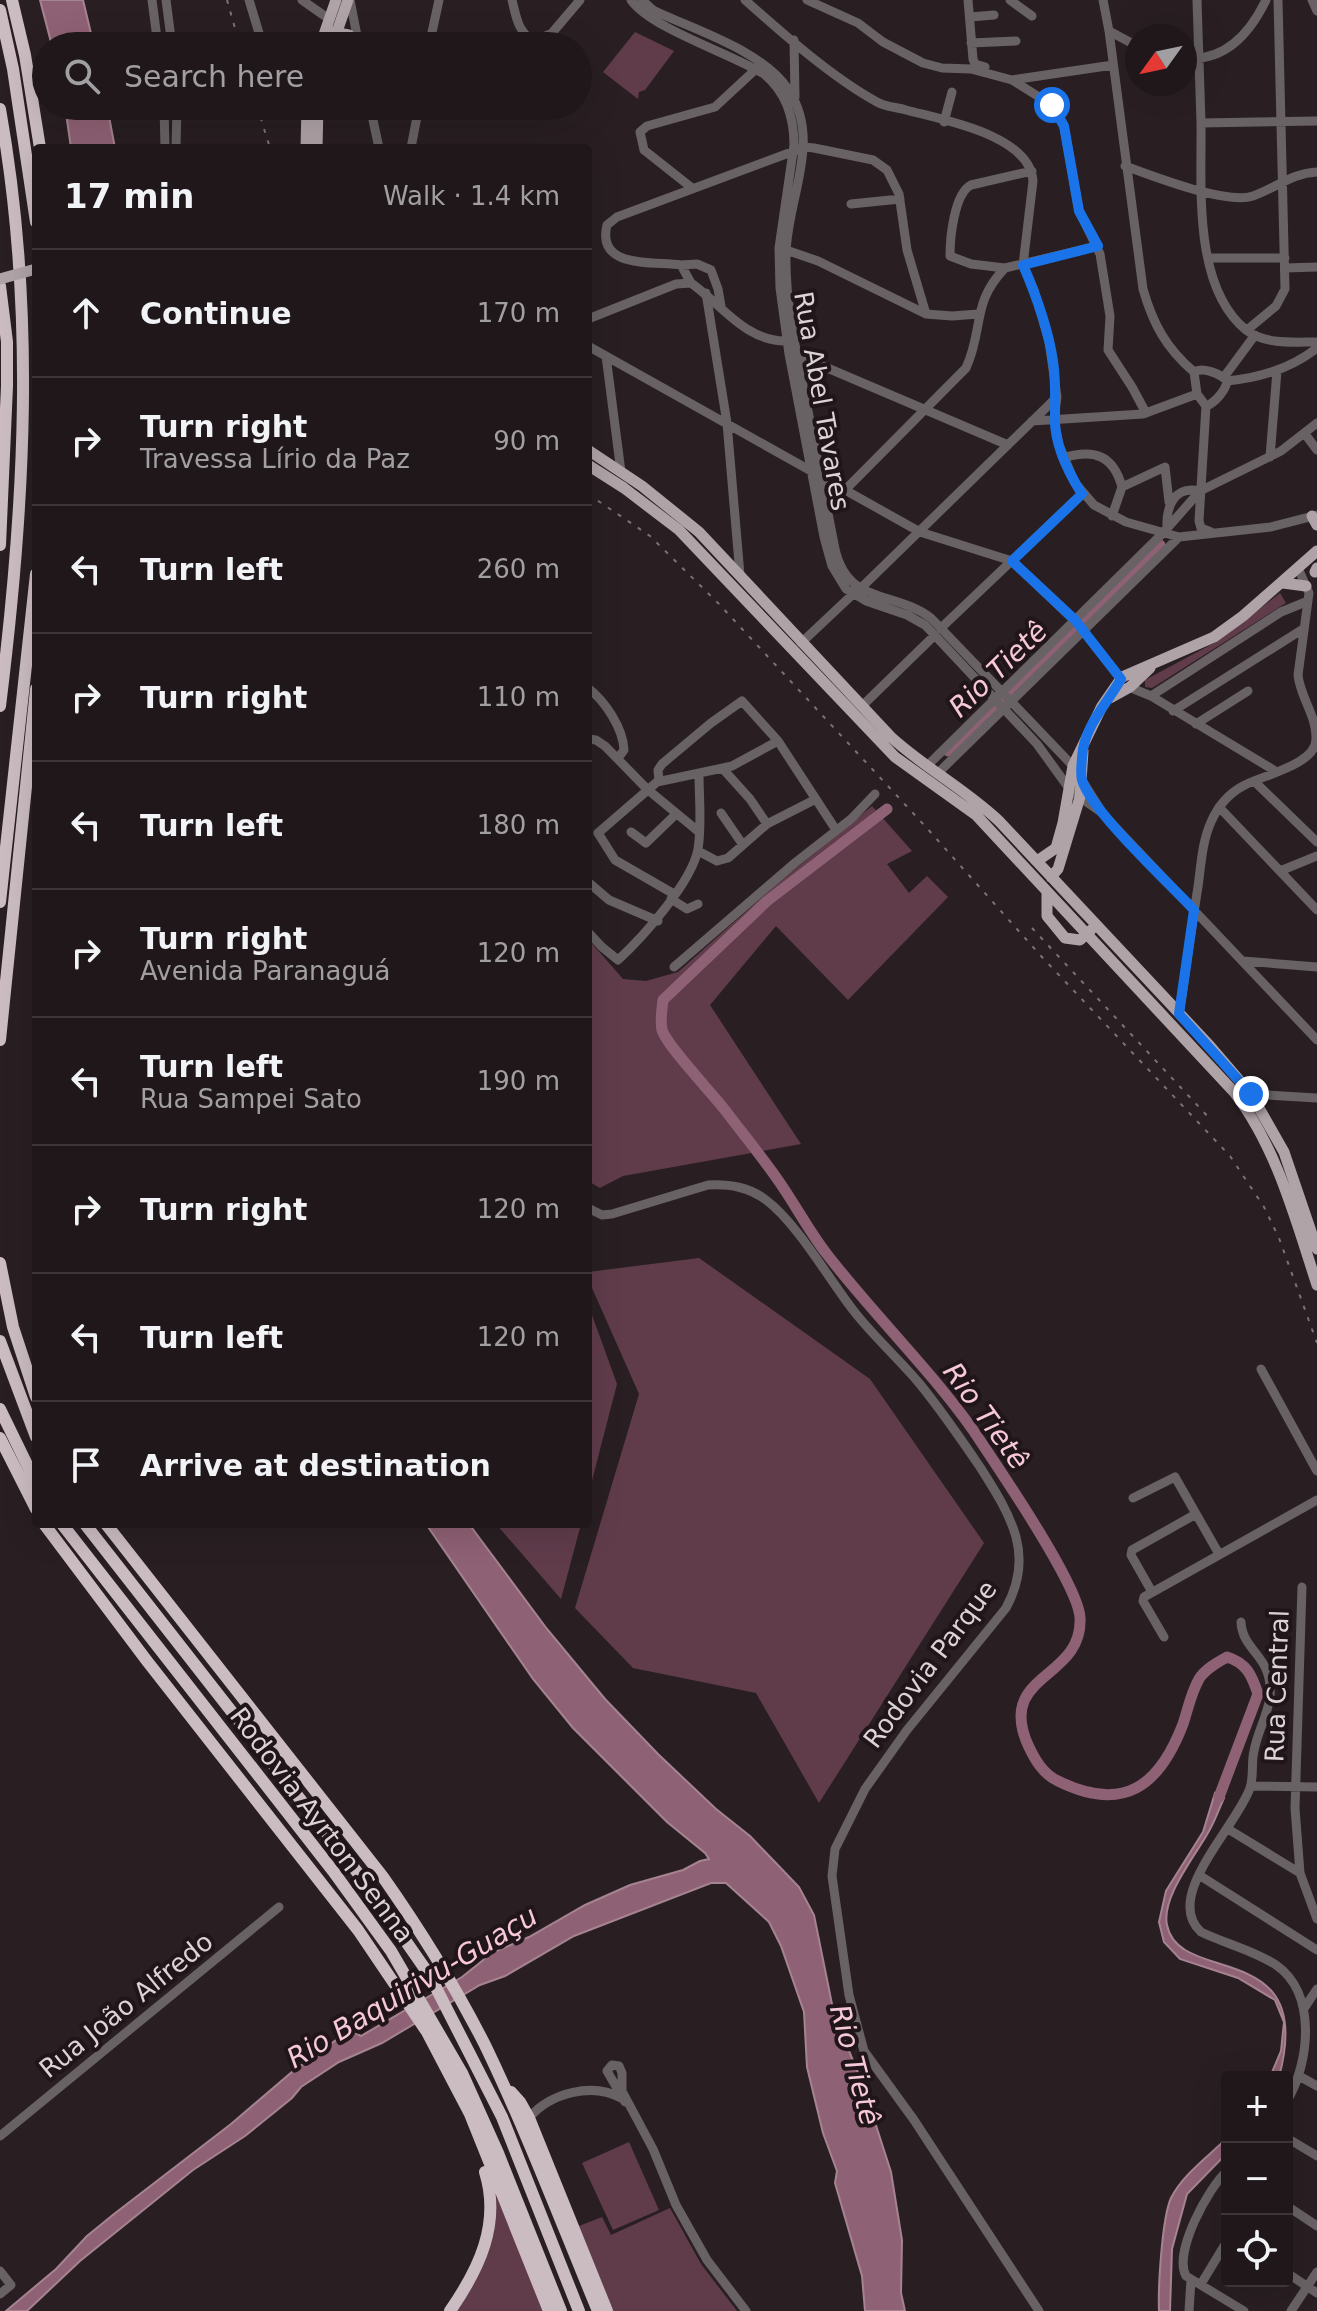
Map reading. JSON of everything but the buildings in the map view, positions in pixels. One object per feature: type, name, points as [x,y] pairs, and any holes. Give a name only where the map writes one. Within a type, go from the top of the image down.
[{"type":"highway","points":[[12,0],[32,98]]},
{"type":"highway","points":[[0,10],[13,69],[32,195]]},
{"type":"highway","points":[[0,109],[12,190],[25,364],[24,440],[14,585],[0,706]]},
{"type":"highway","points":[[35,120],[39,144]]},
{"type":"highway","points":[[0,286],[7,342],[0,545]]},
{"type":"highway","points":[[0,902],[32,610]]},
{"type":"highway","points":[[0,1040],[32,728]]},
{"type":"highway","points":[[0,1263],[13,1327],[32,1385]]},
{"type":"highway","points":[[0,1341],[32,1427]]},
{"type":"highway","points":[[0,1409],[32,1475]]},
{"type":"highway","points":[[0,1438],[32,1501]]},
{"type":"highway","points":[[47,1528],[80,1575],[408,1991]]},
{"type":"highway","name":"Rodovia Ayrton Senna","points":[[65,1528],[378,1931],[408,1991],[462,2073],[498,2153],[561,2311]]},
{"type":"highway","name":"Rodovia Ayrton Senna","points":[[88,1528],[354,1867],[430,1976],[502,2117],[579,2311]]},
{"type":"highway","name":"Rodovia Ayrton Senna","points":[[109,1528],[383,1877],[443,1970],[504,2086]]},
{"type":"highway","points":[[431,2028],[470,2114],[549,2311]]},
{"type":"highway","points":[[504,2086],[520,2102],[529,2118],[607,2311]]},
{"type":"highway","points":[[504,2086],[548,2185],[598,2311]]},
{"type":"highway","points":[[450,2311],[476,2269],[489,2230],[491,2198],[480,2155],[480,2142]]},
{"type":"main road","points":[[331,32],[329,19],[336,0]]},
{"type":"main road","points":[[331,32],[349,0]]},
{"type":"main road","points":[[308,120],[309,144]]},
{"type":"main road","points":[[310,144],[315,120]]},
{"type":"main road","points":[[0,279],[32,270]]},
{"type":"main road","points":[[592,453],[672,509],[740,575],[923,771],[938,773],[975,798],[1051,877],[1092,930],[1247,1109],[1273,1156],[1317,1285]]},
{"type":"main road","points":[[592,468],[624,488],[688,539],[878,741],[923,771],[976,815],[1047,892],[1092,930],[1179,1014],[1251,1094],[1284,1152],[1317,1249]]},
{"type":"main road","points":[[1037,861],[1053,852],[1058,844],[1073,766],[1106,700],[1127,681],[1161,660],[1221,633],[1298,568],[1315,562]]},
{"type":"main road","points":[[1283,583],[1310,593]]},
{"type":"main road","points":[[1051,877],[1058,869],[1080,797],[1083,748]]},
{"type":"main road","points":[[1028,872],[1051,877]]},
{"type":"main road","points":[[1047,892],[1045,911],[1067,939],[1075,940],[1092,930]]},
{"type":"street","points":[[152,0],[156,32]]},
{"type":"street","points":[[166,0],[170,32]]},
{"type":"street","points":[[249,0],[259,32]]},
{"type":"street","points":[[302,0],[329,19]]},
{"type":"street","points":[[349,0],[355,32]]},
{"type":"street","points":[[432,32],[439,0]]},
{"type":"street","points":[[512,0],[523,32]]},
{"type":"street","points":[[552,32],[580,0]]},
{"type":"street","name":"Rua Abel Tavares","points":[[631,0],[640,11],[657,22],[756,69],[771,80],[788,107],[794,130],[793,152],[778,262],[787,341],[829,558],[836,575],[856,592]]},
{"type":"street","name":"Rua Abel Tavares","points":[[642,0],[653,10],[761,61],[781,80],[795,101],[805,147],[786,250],[788,294],[837,558],[856,592]]},
{"type":"street","points":[[745,0],[880,104],[1005,142],[1020,154],[1032,171],[1033,187],[1023,265],[1049,341],[1057,397],[1054,419],[1063,458],[1082,494],[1112,516],[1165,530],[1179,537],[1315,519]]},
{"type":"street","points":[[807,0],[858,23],[883,42],[923,63],[933,67],[971,69],[1012,80],[1045,99],[1061,119],[1079,211],[1098,246],[1110,316],[1106,339],[1108,350],[1146,413]]},
{"type":"street","points":[[968,0],[975,64],[996,69]]},
{"type":"street","points":[[1010,0],[1032,16]]},
{"type":"street","points":[[1103,0],[1140,272],[1152,318],[1168,348],[1194,372]]},
{"type":"street","points":[[1197,0],[1202,190],[1208,258],[1224,302],[1251,332],[1290,342],[1317,342]]},
{"type":"street","points":[[1199,60],[1219,54],[1238,40],[1260,13],[1266,0]]},
{"type":"street","points":[[1206,406],[1226,386],[1225,379],[1251,332],[1282,297],[1285,263],[1284,180],[1278,0]]},
{"type":"street","points":[[1312,0],[1317,11]]},
{"type":"street","points":[[970,17],[994,15]]},
{"type":"street","points":[[1109,31],[1125,40]]},
{"type":"street","points":[[794,40],[795,101]]},
{"type":"street","points":[[971,43],[1016,41]]},
{"type":"street","points":[[1012,80],[1113,65]]},
{"type":"street","points":[[692,188],[644,150],[640,132],[647,126],[715,107],[756,69]]},
{"type":"street","points":[[944,122],[952,92]]},
{"type":"street","points":[[164,120],[165,144]]},
{"type":"street","points":[[176,144],[177,120]]},
{"type":"street","points":[[373,120],[378,144]]},
{"type":"street","points":[[412,144],[416,120]]},
{"type":"street","points":[[1201,123],[1317,121]]},
{"type":"street","points":[[721,306],[711,270],[697,264],[619,258],[609,249],[605,230],[607,225],[617,217],[805,147],[878,162],[887,170],[900,199],[906,247],[926,314]]},
{"type":"street","points":[[1125,166],[1202,190],[1242,198],[1296,175],[1317,172]]},
{"type":"street","points":[[1032,171],[964,189],[949,255],[971,264],[1005,268],[1098,246]]},
{"type":"street","points":[[851,204],[900,199]]},
{"type":"street","points":[[786,250],[818,261],[926,314],[979,314]]},
{"type":"street","points":[[1208,258],[1317,267]]},
{"type":"street","points":[[681,265],[691,283],[752,333],[787,341]]},
{"type":"street","points":[[846,489],[966,368],[976,344],[979,314],[986,294],[1005,268]]},
{"type":"street","points":[[592,317],[676,284],[691,283]]},
{"type":"street","points":[[706,293],[727,423],[740,575]]},
{"type":"street","points":[[1290,342],[1300,351],[1301,360]]},
{"type":"street","points":[[592,348],[920,532],[1012,561],[1075,621],[1107,664],[1127,681],[1277,772]]},
{"type":"street","points":[[1214,533],[1200,525],[1206,406],[1197,394],[1192,377],[1194,372],[1201,369],[1225,379],[1249,379],[1277,371],[1301,360],[1317,348]]},
{"type":"street","points":[[797,355],[1008,445]]},
{"type":"street","points":[[606,356],[621,472]]},
{"type":"street","points":[[1270,457],[1277,371]]},
{"type":"street","points":[[1032,421],[1146,413],[1197,394]]},
{"type":"street","points":[[801,643],[920,532],[1057,397]]},
{"type":"street","points":[[938,773],[1075,621],[1200,491],[1270,457],[1317,423]]},
{"type":"street","points":[[1305,434],[1317,450]]},
{"type":"street","points":[[1063,458],[1084,453],[1099,455],[1112,466],[1122,487],[1112,516]]},
{"type":"street","points":[[1122,487],[1165,467],[1169,502],[1165,530]]},
{"type":"street","points":[[1169,502],[1189,490],[1200,491]]},
{"type":"street","points":[[862,706],[1082,494]]},
{"type":"street","points":[[923,771],[1084,631],[1179,537]]},
{"type":"street","points":[[1179,1014],[1203,851],[1219,807],[1235,791],[1302,760],[1314,749],[1314,711],[1299,689],[1298,675],[1315,562]]},
{"type":"street","points":[[1298,568],[1310,593]]},
{"type":"street","points":[[856,592],[913,607],[1048,749],[1073,766],[1101,812]]},
{"type":"street","points":[[1149,695],[1310,593]]},
{"type":"street","points":[[1173,711],[1303,629]]},
{"type":"street","points":[[1196,724],[1248,691]]},
{"type":"street","points":[[592,692],[607,708],[619,733],[624,747],[618,758]]},
{"type":"street","points":[[659,781],[658,770],[662,764],[742,701],[778,741],[836,830]]},
{"type":"street","points":[[592,740],[601,743],[675,815],[699,832]]},
{"type":"street","points":[[698,904],[687,909],[673,896],[615,860],[598,833],[659,781],[723,769],[778,741]]},
{"type":"street","points":[[1048,749],[1068,787],[1101,812],[1317,1040]]},
{"type":"street","points":[[723,769],[767,824]]},
{"type":"street","points":[[592,936],[618,960],[658,921],[698,851],[699,774]]},
{"type":"street","points":[[1254,781],[1317,842]]},
{"type":"street","points":[[674,967],[875,794]]},
{"type":"street","points":[[698,851],[717,861],[728,858],[767,824],[816,799]]},
{"type":"street","points":[[1219,807],[1317,910]]},
{"type":"street","points":[[721,813],[743,845]]},
{"type":"street","points":[[631,832],[646,843],[675,815]]},
{"type":"street","points":[[1280,871],[1317,856]]},
{"type":"street","points":[[592,885],[609,900],[658,921]]},
{"type":"street","points":[[1243,961],[1317,967]]},
{"type":"street","points":[[1251,1094],[1317,1098]]},
{"type":"street","name":"Rodovia Parque","points":[[592,1210],[602,1215],[612,1214],[708,1185],[723,1184],[746,1189],[768,1202],[790,1225],[856,1314],[935,1404],[1011,1520],[1019,1550],[1017,1583],[1006,1608],[907,1730],[872,1779],[835,1849],[832,1876],[849,1995],[864,2051],[914,2120],[1039,2311]]},
{"type":"street","points":[[1261,1369],[1317,1471]]},
{"type":"street","points":[[1133,1498],[1175,1477],[1219,1554]]},
{"type":"street","points":[[1164,1637],[1143,1601],[1144,1597],[1317,1500]]},
{"type":"street","points":[[1152,1592],[1131,1555],[1132,1550],[1196,1514]]},
{"type":"street","name":"Rua Central","points":[[1302,1587],[1295,1786],[1300,1873],[1317,1919]]},
{"type":"street","points":[[1241,1622],[1248,1645],[1265,1667],[1271,1689],[1265,1723],[1254,1752],[1251,1786],[1190,1893],[1189,1915],[1196,1927],[1282,1969],[1310,2013]]},
{"type":"street","points":[[1251,1786],[1317,1787]]},
{"type":"street","points":[[1228,1829],[1300,1873]]},
{"type":"street","points":[[1199,1875],[1317,1950]]},
{"type":"street","name":"Rua João Alfredo","points":[[0,2136],[279,1907]]},
{"type":"street","points":[[1293,2088],[1299,2076],[1317,1989]]},
{"type":"street","points":[[1299,2076],[1317,2086]]},
{"type":"street","points":[[529,2118],[546,2103],[567,2093],[604,2092],[619,2096],[629,2105],[695,2239],[725,2286],[746,2311]]},
{"type":"street","points":[[1293,2142],[1317,2156]]},
{"type":"street","points":[[1189,2311],[1192,2280],[1187,2247],[1195,2220],[1209,2193],[1221,2178]]},
{"type":"street","points":[[1293,2210],[1317,2226]]},
{"type":"street","points":[[1192,2280],[1221,2248]]},
{"type":"street","points":[[0,2271],[11,2285],[0,2294]]},
{"type":"street","points":[[1291,2311],[1317,2272]]},
{"type":"street","points":[[1293,2277],[1317,2293]]},
{"type":"street","points":[[1192,2280],[1244,2311]]},
{"type":"shaded area","points":[[40,0],[83,0],[91,32],[48,32]]},
{"type":"shaded area","points":[[635,32],[674,51],[645,90],[639,92],[638,99],[603,72]]},
{"type":"shaded area","points":[[67,120],[110,120],[114,144],[70,144]]},
{"type":"shaded area","points":[[1280,593],[1286,603],[1152,688],[1145,687],[1145,680],[1216,642]]},
{"type":"shaded area","points":[[872,806],[912,851],[887,864],[909,893],[927,876],[948,897],[848,1000],[776,926],[710,1005],[801,1144],[623,1176],[600,1188],[592,1183],[592,944],[623,979],[646,981],[678,972],[778,883]]},
{"type":"shaded area","points":[[699,1258],[870,1379],[984,1543],[819,1803],[756,1693],[633,1668],[575,1608],[639,1394],[592,1288],[592,1271]]},
{"type":"shaded area","points":[[592,1315],[617,1384],[592,1481]]},
{"type":"shaded area","name":"Rio Tietê","points":[[429,1528],[472,1528],[547,1629],[605,1699],[658,1754],[716,1809],[750,1836],[799,1887],[814,1915],[834,2014],[863,2085],[891,2172],[902,2240],[901,2293],[905,2311],[865,2311],[862,2276],[835,2183],[837,2171],[823,2133],[807,2067],[804,2012],[781,1946],[769,1922],[726,1883],[711,1883],[574,1936],[505,1976],[480,1985],[382,2043],[339,2062],[301,2087],[245,2136],[193,2170],[80,2261],[27,2311],[6,2311],[56,2269],[87,2236],[231,2124],[293,2071],[350,2030],[361,2036],[462,1977],[492,1953],[529,1937],[585,1905],[630,1885],[709,1859],[667,1822],[573,1728],[533,1679]]},
{"type":"shaded area","points":[[499,1528],[580,1528],[561,1599]]},
{"type":"shaded area","points":[[1215,1793],[1224,1798],[1211,1827],[1174,1889],[1169,1902],[1167,1925],[1177,1944],[1195,1955],[1242,1971],[1263,1983],[1279,2002],[1283,2019],[1275,2000],[1238,1978],[1180,1959],[1164,1942],[1159,1922],[1166,1891],[1203,1832]]},
{"type":"shaded area","points":[[1284,2024],[1286,2033],[1280,2071],[1273,2071],[1281,2051]]},
{"type":"shaded area","points":[[629,2142],[659,2210],[613,2230],[582,2163]]},
{"type":"shaded area","points":[[1221,2144],[1221,2159],[1187,2194],[1172,2249],[1170,2311],[1159,2311],[1160,2270],[1168,2208],[1176,2189]]},
{"type":"shaded area","points":[[496,2195],[544,2311],[452,2311],[494,2229]]},
{"type":"shaded area","points":[[670,2208],[701,2264],[737,2311],[610,2311],[579,2226],[602,2217],[611,2235]]},
{"type":"waterway","name":"Rio Tietê","points":[[948,751],[1160,545]]},
{"type":"waterway","name":"Rio Tietê","points":[[887,809],[767,901],[663,1000],[662,1030],[672,1047],[767,1164],[826,1253],[973,1430],[1066,1579],[1080,1618],[1077,1638],[1069,1654],[1031,1690],[1023,1704],[1021,1721],[1028,1745],[1040,1766],[1053,1778],[1081,1790],[1120,1794],[1136,1788],[1150,1778],[1173,1746],[1199,1679],[1227,1657],[1248,1671],[1258,1694],[1219,1797]]},
{"type":"railway","points":[[227,0],[236,32]]},
{"type":"railway","points":[[261,120],[269,144]]},
{"type":"railway","points":[[592,497],[650,536],[719,604],[1041,956],[1230,1156],[1264,1207],[1279,1238],[1317,1343]]},
{"type":"railway","points":[[1032,928],[1212,1121]]},
{"type":"route","points":[[1052,105],[1064,126],[1079,211],[1098,246],[1023,265],[1049,341],[1057,397],[1054,419],[1056,435],[1063,458],[1082,494],[1012,561],[1075,620],[1121,679],[1090,730],[1083,748],[1082,779],[1101,812],[1194,910],[1179,1014],[1251,1094]]},
{"type":"water label","name":"Rio Baquirivu-Guaçu","points":[[412,1987]]}]
